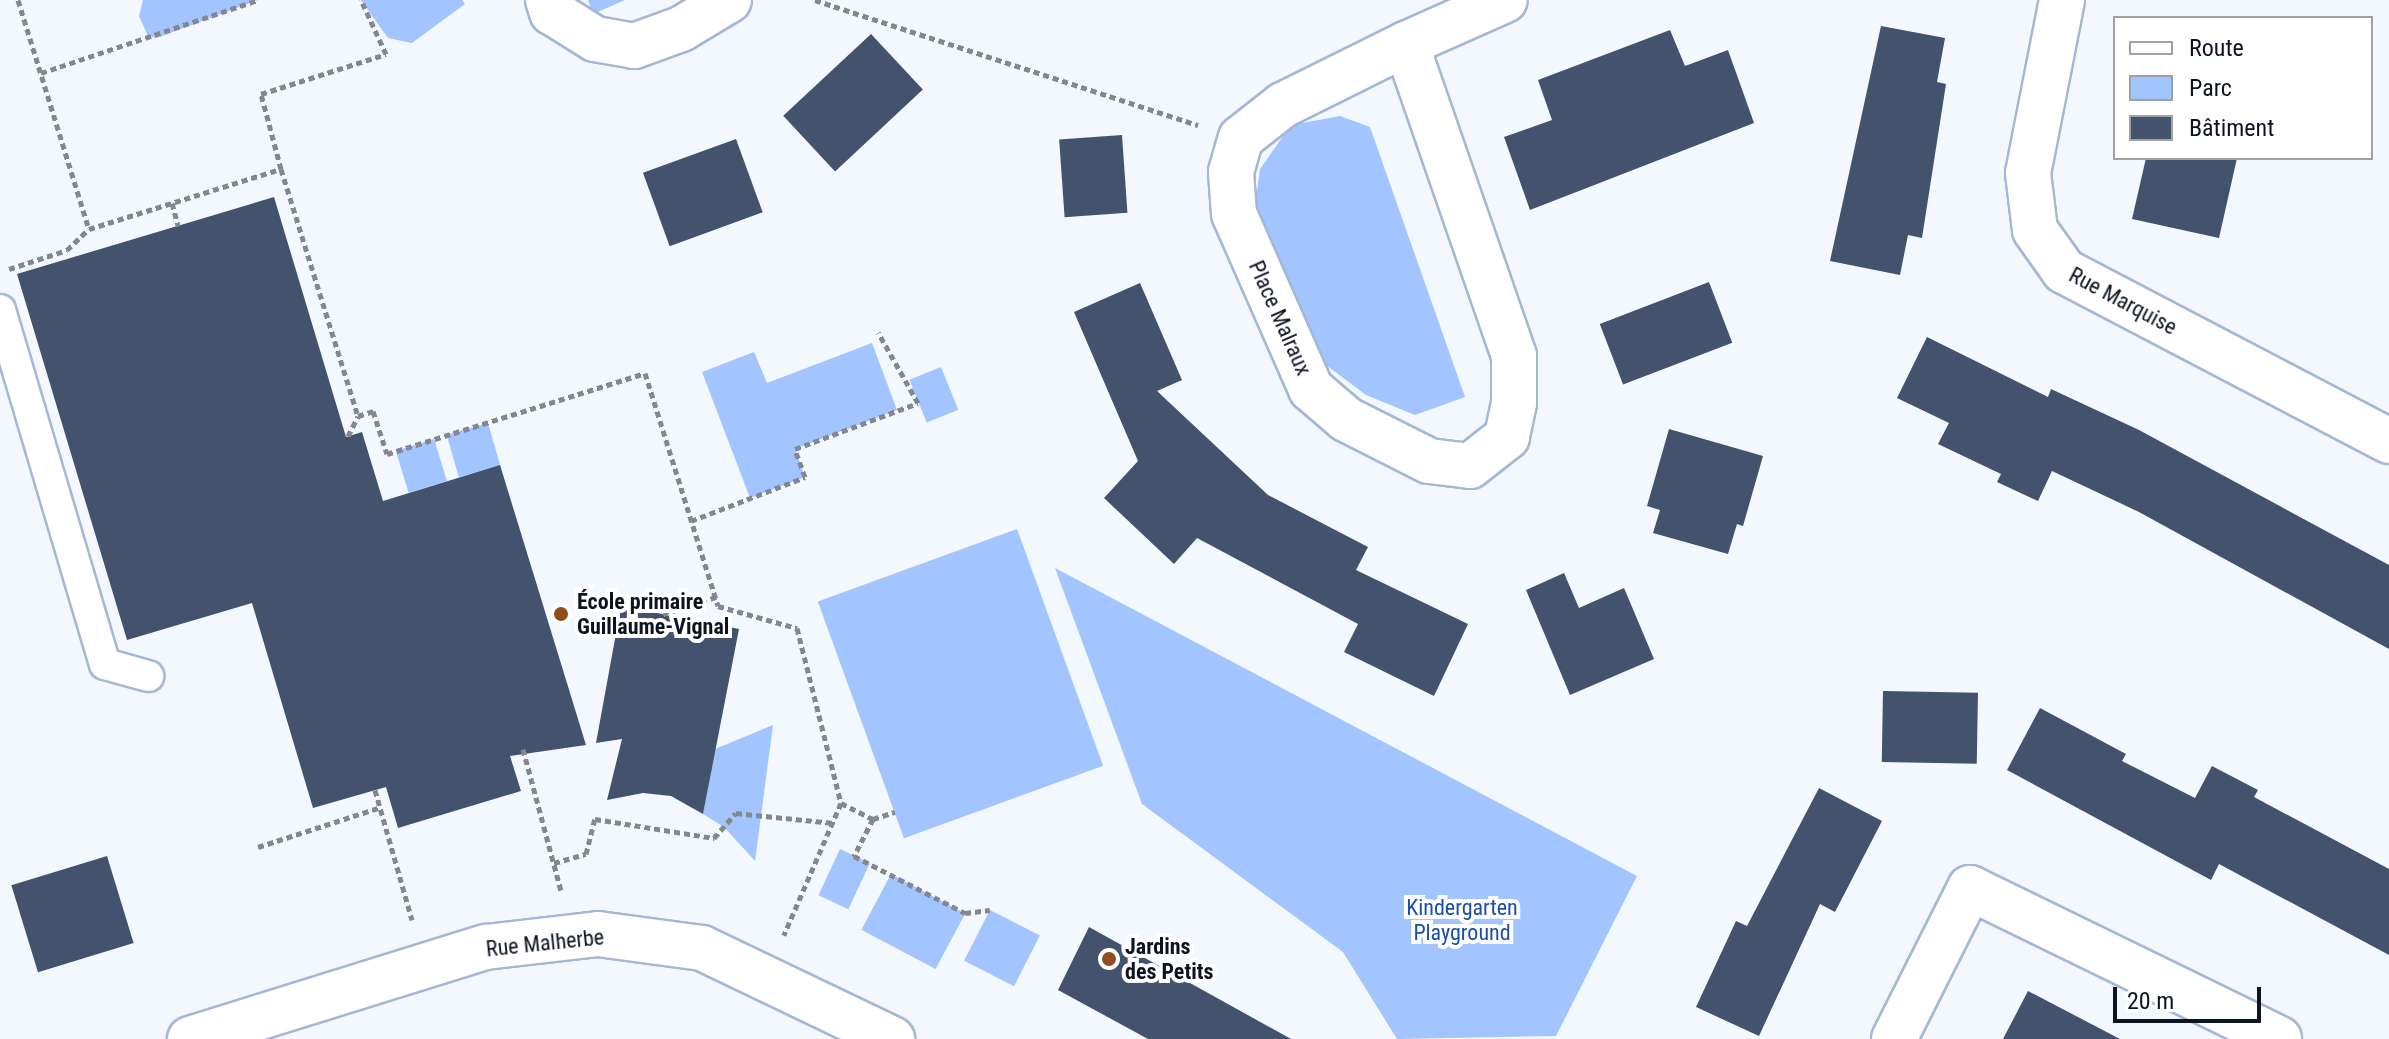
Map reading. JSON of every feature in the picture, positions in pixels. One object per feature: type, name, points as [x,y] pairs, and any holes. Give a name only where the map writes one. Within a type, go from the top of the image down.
[{"type":"street","points":[[548,0],[552,12],[595,39],[634,46],[681,29],[729,0]]},
{"type":"street","name":"Place Malraux","points":[[1406,44],[1514,356],[1514,403],[1507,437],[1470,466],[1429,461],[1346,419],[1311,389],[1234,214],[1231,172],[1241,138],[1283,105],[1406,44],[1505,0]]},
{"type":"street","name":"Rue Marquise","points":[[2062,0],[2028,173],[2035,230],[2064,271],[2389,441]]},
{"type":"street","points":[[1894,1039],[1970,888],[2279,1039]]},
{"type":"street","name":"Rue Malherbe","points":[[190,1039],[486,947],[598,934],[702,948],[892,1039]]},
{"type":"lane","points":[[0,310],[105,664],[148,676]]},
{"type":"path","points":[[18,0],[89,229]]},
{"type":"path","points":[[41,73],[258,0]]},
{"type":"path","points":[[348,436],[358,416],[281,169],[261,94],[386,54],[361,0]]},
{"type":"path","points":[[815,0],[1206,128]]},
{"type":"path","points":[[0,272],[67,250],[89,229],[281,169]]},
{"type":"path","points":[[172,203],[178,226]]},
{"type":"path","points":[[691,521],[805,477],[795,449],[918,403],[878,332]]},
{"type":"path","points":[[358,416],[373,411],[387,454],[645,373],[718,606],[797,628],[841,803],[782,939]]},
{"type":"path","points":[[663,614],[716,597]]},
{"type":"path","points":[[523,749],[562,894]]},
{"type":"path","points":[[375,790],[415,928]]},
{"type":"path","points":[[841,803],[873,819],[895,812]]},
{"type":"path","points":[[258,847],[381,807]]},
{"type":"path","points":[[554,863],[586,854],[595,819],[714,838],[736,813],[833,823]]},
{"type":"path","points":[[873,819],[854,856],[965,913],[990,910]]},
{"type":"green space","points":[[143,0],[258,0],[157,38],[148,36],[139,16]]},
{"type":"green space","points":[[361,0],[462,0],[465,4],[412,43],[388,38]]},
{"type":"green space","points":[[588,0],[625,0],[593,14]]},
{"type":"green space","points":[[1340,116],[1370,127],[1465,397],[1415,415],[1366,395],[1326,365],[1254,214],[1260,169],[1291,125]]},
{"type":"green space","points":[[872,343],[897,410],[795,449],[805,477],[750,498],[702,372],[754,352],[767,383]]},
{"type":"green space","points":[[941,367],[958,410],[927,422],[909,380]]},
{"type":"green space","points":[[488,423],[500,465],[459,477],[447,435]]},
{"type":"green space","points":[[434,439],[447,481],[409,493],[396,451]]},
{"type":"green space","points":[[1017,529],[1103,766],[904,838],[818,602]]},
{"type":"green space","name":"Kindergarten Playground","points":[[1055,568],[1637,876],[1556,1036],[1397,1039],[1343,952],[1142,804]]},
{"type":"green space","points":[[773,725],[755,861],[724,827],[703,814],[715,749]]},
{"type":"green space","points":[[840,849],[870,863],[848,909],[818,895]]},
{"type":"green space","points":[[891,874],[965,913],[936,969],[861,930]]},
{"type":"green space","points":[[990,910],[1040,935],[1014,986],[964,961]]},
{"type":"building","points":[[1881,26],[1945,38],[1937,82],[1946,84],[1922,238],[1908,235],[1900,275],[1830,261]]},
{"type":"building","points":[[1670,30],[1685,66],[1728,50],[1754,123],[1530,210],[1504,137],[1552,120],[1538,80]]},
{"type":"building","points":[[871,34],[923,90],[835,171],[783,116]]},
{"type":"building","points":[[1122,135],[1127,213],[1065,217],[1059,139]]},
{"type":"building","points":[[736,139],[763,212],[670,246],[643,173]]},
{"type":"building","points":[[2146,160],[2237,160],[2219,238],[2132,219]]},
{"type":"building","points":[[274,197],[346,437],[362,432],[383,501],[500,465],[586,745],[510,756],[521,791],[398,828],[386,787],[313,808],[252,603],[127,640],[17,274]]},
{"type":"building","points":[[1709,282],[1732,343],[1623,385],[1600,324]]},
{"type":"building","points":[[1140,283],[1182,380],[1157,391],[1268,495],[1368,547],[1356,570],[1468,624],[1434,696],[1344,652],[1358,624],[1197,538],[1174,564],[1104,498],[1138,461],[1074,312]]},
{"type":"building","points":[[1927,337],[2048,397],[2051,389],[2139,430],[2389,565],[2389,649],[2139,512],[2052,471],[2038,501],[1997,482],[2001,474],[1938,444],[1949,423],[1897,398]]},
{"type":"building","points":[[1669,429],[1763,456],[1743,526],[1737,524],[1728,554],[1653,533],[1660,510],[1647,506]]},
{"type":"building","points":[[1564,573],[1579,608],[1624,588],[1654,659],[1570,695],[1526,590]]},
{"type":"building","points":[[621,606],[739,629],[703,814],[671,796],[643,793],[607,800],[622,739],[596,743]]},
{"type":"building","points":[[1883,691],[1978,693],[1977,764],[1882,762]]},
{"type":"building","points":[[2040,708],[2126,754],[2122,761],[2195,798],[2212,766],[2258,790],[2254,797],[2389,869],[2389,955],[2219,864],[2211,880],[2007,770]]},
{"type":"building","points":[[1819,788],[1882,821],[1835,912],[1820,904],[1759,1036],[1696,1007],[1736,921],[1747,926]]},
{"type":"building","points":[[107,856],[134,943],[38,972],[11,885]]},
{"type":"building","name":"Jardins des Petits","points":[[1089,927],[1291,1039],[1148,1039],[1058,990]]},
{"type":"building","points":[[2028,991],[2120,1039],[2003,1039]]},
{"type":"place","name":"École primaire Guillaume-Vignal","points":[[561,614]]},
{"type":"place","name":"Jardins des Petits","points":[[1109,959]]}]
